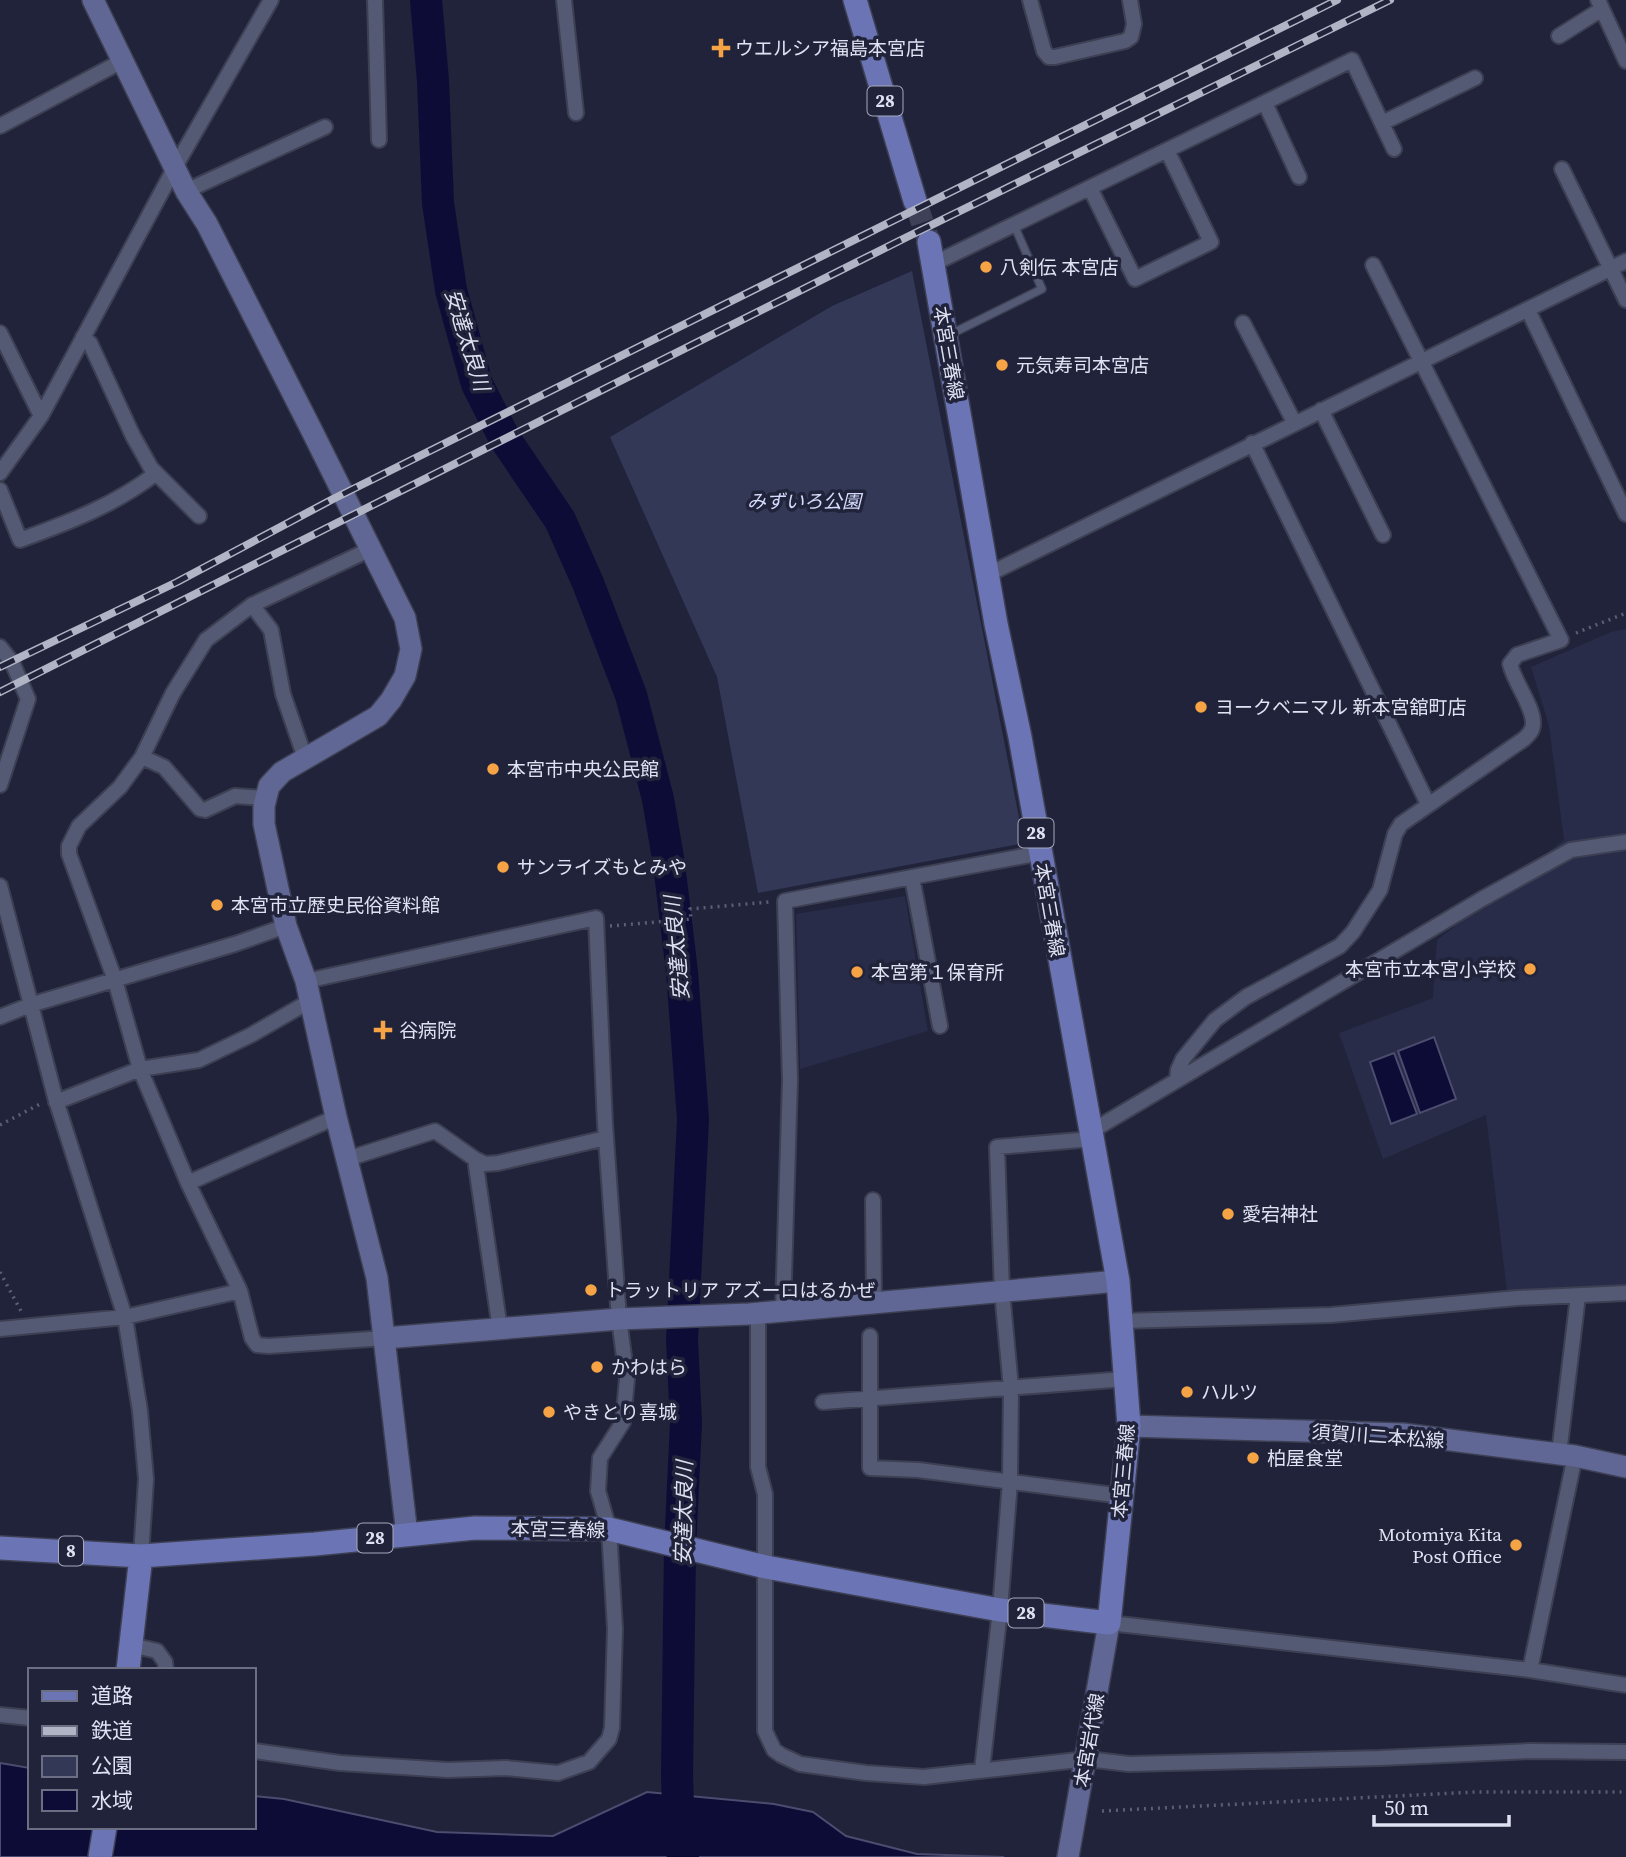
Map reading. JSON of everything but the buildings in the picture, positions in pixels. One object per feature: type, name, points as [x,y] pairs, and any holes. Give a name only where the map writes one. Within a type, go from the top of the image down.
[{"type":"main road","name":"28","points":[[855,0],[915,201]]},
{"type":"main road","name":"本宮三春線","points":[[141,1556],[315,1544],[475,1528],[609,1529],[757,1565],[1000,1610],[1109,1623],[1129,1426],[1118,1281],[1020,737],[987,575],[931,253]]},
{"type":"main road","name":"8","points":[[0,1548],[141,1556]]},
{"type":"main road","points":[[128,1668],[141,1556]]},
{"type":"main road","points":[[100,1857],[105,1829]]},
{"type":"street","points":[[93,0],[186,191],[206,224],[405,618],[411,649],[405,676],[391,700],[378,716],[282,772],[269,786],[265,798],[264,824],[286,926],[308,991],[336,1117],[377,1278],[407,1535]]},
{"type":"street","points":[[0,473],[41,416],[174,167],[271,0]]},
{"type":"street","points":[[375,0],[379,140]]},
{"type":"street","points":[[564,0],[576,113]]},
{"type":"street","points":[[1030,0],[1045,51],[1049,57],[1055,57],[1125,41],[1131,37],[1134,24],[1130,0]]},
{"type":"street","points":[[1559,36],[1600,4],[1626,61]]},
{"type":"street","points":[[0,126],[124,60]]},
{"type":"street","points":[[931,253],[1014,225],[1352,60],[1395,149]]},
{"type":"street","points":[[1382,123],[1475,78]]},
{"type":"street","points":[[1265,103],[1299,177]]},
{"type":"street","points":[[186,191],[325,127]]},
{"type":"street","points":[[1090,188],[1135,279],[1200,248],[1211,242],[1167,150]]},
{"type":"street","points":[[1562,169],[1626,300]]},
{"type":"street","points":[[987,575],[1626,261]]},
{"type":"street","points":[[1177,1080],[1183,1059],[1215,1020],[1246,997],[1340,946],[1353,932],[1380,890],[1395,834],[1401,824],[1531,732],[1533,723],[1530,711],[1510,664],[1517,655],[1561,640],[1373,264]]},
{"type":"street","points":[[1528,310],[1626,514]]},
{"type":"street","points":[[1243,323],[1294,422]]},
{"type":"street","points":[[0,333],[41,416]]},
{"type":"street","points":[[83,337],[90,343],[133,436],[155,474],[199,516]]},
{"type":"street","points":[[1321,410],[1383,535]]},
{"type":"street","points":[[1252,443],[1428,804]]},
{"type":"street","points":[[0,490],[20,540],[78,518],[117,499],[155,474]]},
{"type":"street","points":[[370,549],[252,605],[206,640],[173,693],[142,757],[107,801],[79,826],[69,846],[69,853],[115,980],[141,1069],[188,1183],[240,1290],[252,1338],[257,1345],[385,1338],[619,1319],[753,1313],[1118,1281]]},
{"type":"street","points":[[252,605],[271,630],[283,694],[305,758]]},
{"type":"street","points":[[0,647],[12,662],[28,699],[0,785]]},
{"type":"street","points":[[142,757],[164,767],[200,809],[205,810],[235,796],[265,798]]},
{"type":"street","points":[[982,1770],[1000,1610],[1010,1481],[1011,1388],[1002,1291],[997,1147],[1091,1136],[1177,1080],[1482,899],[1571,850],[1626,842]]},
{"type":"street","points":[[783,1310],[790,1080],[785,901],[1040,853]]},
{"type":"street","points":[[912,877],[940,1026]]},
{"type":"street","points":[[0,886],[55,1100],[125,1317],[140,1411],[146,1479],[141,1556]]},
{"type":"street","points":[[55,1100],[141,1069],[199,1060],[251,1035],[308,991],[596,918],[606,1138],[619,1319],[627,1379],[624,1422],[600,1458],[598,1491],[609,1529],[615,1629],[612,1728],[609,1739],[589,1762],[558,1773],[506,1768],[448,1770],[340,1763],[256,1751]]},
{"type":"street","points":[[0,1017],[30,1005],[235,944],[286,926]]},
{"type":"street","points":[[188,1183],[336,1117]]},
{"type":"street","points":[[347,1159],[435,1131],[485,1164],[606,1138]]},
{"type":"street","points":[[475,1159],[500,1329]]},
{"type":"street","points":[[873,1200],[874,1302]]},
{"type":"street","points":[[0,1329],[125,1317],[240,1290]]},
{"type":"street","points":[[1122,1321],[1331,1315],[1517,1298],[1626,1293]]},
{"type":"street","points":[[1530,1670],[1567,1455],[1578,1296]]},
{"type":"street","points":[[753,1313],[758,1467],[765,1494],[757,1565],[765,1731],[774,1749],[781,1755],[800,1763],[866,1773],[924,1777],[982,1770],[1086,1765],[1380,1758],[1529,1751],[1626,1752]]},
{"type":"street","points":[[870,1336],[870,1468],[918,1470],[1122,1496]]},
{"type":"street","points":[[823,1402],[1126,1379]]},
{"type":"street","name":"須賀川二本松線","points":[[1129,1426],[1403,1434],[1567,1455],[1626,1467]]},
{"type":"street","points":[[1109,1623],[1530,1670],[1626,1685]]},
{"type":"street","name":"本宮岩代線","points":[[1068,1857],[1109,1623]]},
{"type":"street","points":[[131,1645],[157,1651],[166,1668]]},
{"type":"street","points":[[0,1715],[28,1717]]},
{"type":"lane","points":[[946,337],[1042,289],[1014,225]]},
{"type":"path","points":[[1561,640],[1626,613]]},
{"type":"path","points":[[597,927],[691,919],[690,909],[785,901]]},
{"type":"path","points":[[0,1125],[55,1100]]},
{"type":"path","points":[[0,1272],[28,1326]]},
{"type":"path","points":[[1102,1811],[1475,1792],[1626,1792]]},
{"type":"shaded area","name":"本宮市立本宮小学校","points":[[1626,629],[1626,1291],[1507,1292],[1486,1115],[1383,1159],[1339,1033],[1433,998],[1437,940],[1564,840],[1549,726],[1531,667],[1611,632]]},
{"type":"shaded area","name":"本宮第１保育所","points":[[905,896],[928,1031],[800,1069],[796,914]]},
{"type":"green space","name":"みずいろ公園","points":[[912,271],[1024,843],[758,893],[717,677],[610,437],[832,306]]},
{"type":"water","points":[[1434,1037],[1456,1099],[1420,1113],[1398,1051]]},
{"type":"water","points":[[1394,1053],[1417,1114],[1391,1124],[1370,1062]]},
{"type":"water","points":[[0,1763],[28,1768],[28,1829],[256,1829],[256,1796],[284,1799],[437,1832],[553,1836],[647,1792],[774,1804],[813,1812],[846,1836],[917,1854],[1004,1857],[0,1857]]},
{"type":"waterway","name":"安達太良川","points":[[426,0],[433,81],[438,203],[451,290],[477,384],[505,439],[560,520],[588,583],[631,695],[658,799],[669,864],[682,972],[693,1119],[682,1340],[686,1423],[680,1548],[677,1776],[679,1835],[683,1857]]},
{"type":"tunnel","points":[[915,201],[929,242]]},
{"type":"railway","points":[[0,667],[177,582],[333,499],[1337,0]]},
{"type":"railway","points":[[0,692],[905,238],[1390,0]]},
{"type":"place","name":"ウエルシア福島本宮店","points":[[721,48]]},
{"type":"place","name":"八剣伝 本宮店","points":[[986,267]]},
{"type":"place","name":"元気寿司本宮店","points":[[1002,365]]},
{"type":"place","name":"ヨークベニマル 新本宮舘町店","points":[[1201,707]]},
{"type":"place","name":"本宮市中央公民館","points":[[493,769]]},
{"type":"place","name":"サンライズもとみや","points":[[503,867]]},
{"type":"place","name":"本宮市立歴史民俗資料館","points":[[217,905]]},
{"type":"place","name":"本宮市立本宮小学校","points":[[1530,969]]},
{"type":"place","name":"本宮第１保育所","points":[[857,972]]},
{"type":"place","name":"谷病院","points":[[383,1030]]},
{"type":"place","name":"愛宕神社","points":[[1228,1214]]},
{"type":"place","name":"トラットリア アズーロはるかぜ","points":[[591,1290]]},
{"type":"place","name":"かわはら","points":[[597,1367]]},
{"type":"place","name":"ハルツ","points":[[1187,1392]]},
{"type":"place","name":"やきとり喜城","points":[[549,1412]]},
{"type":"place","name":"柏屋食堂","points":[[1253,1458]]},
{"type":"place","name":"Motomiya Kita Post Office","points":[[1516,1545]]}]
